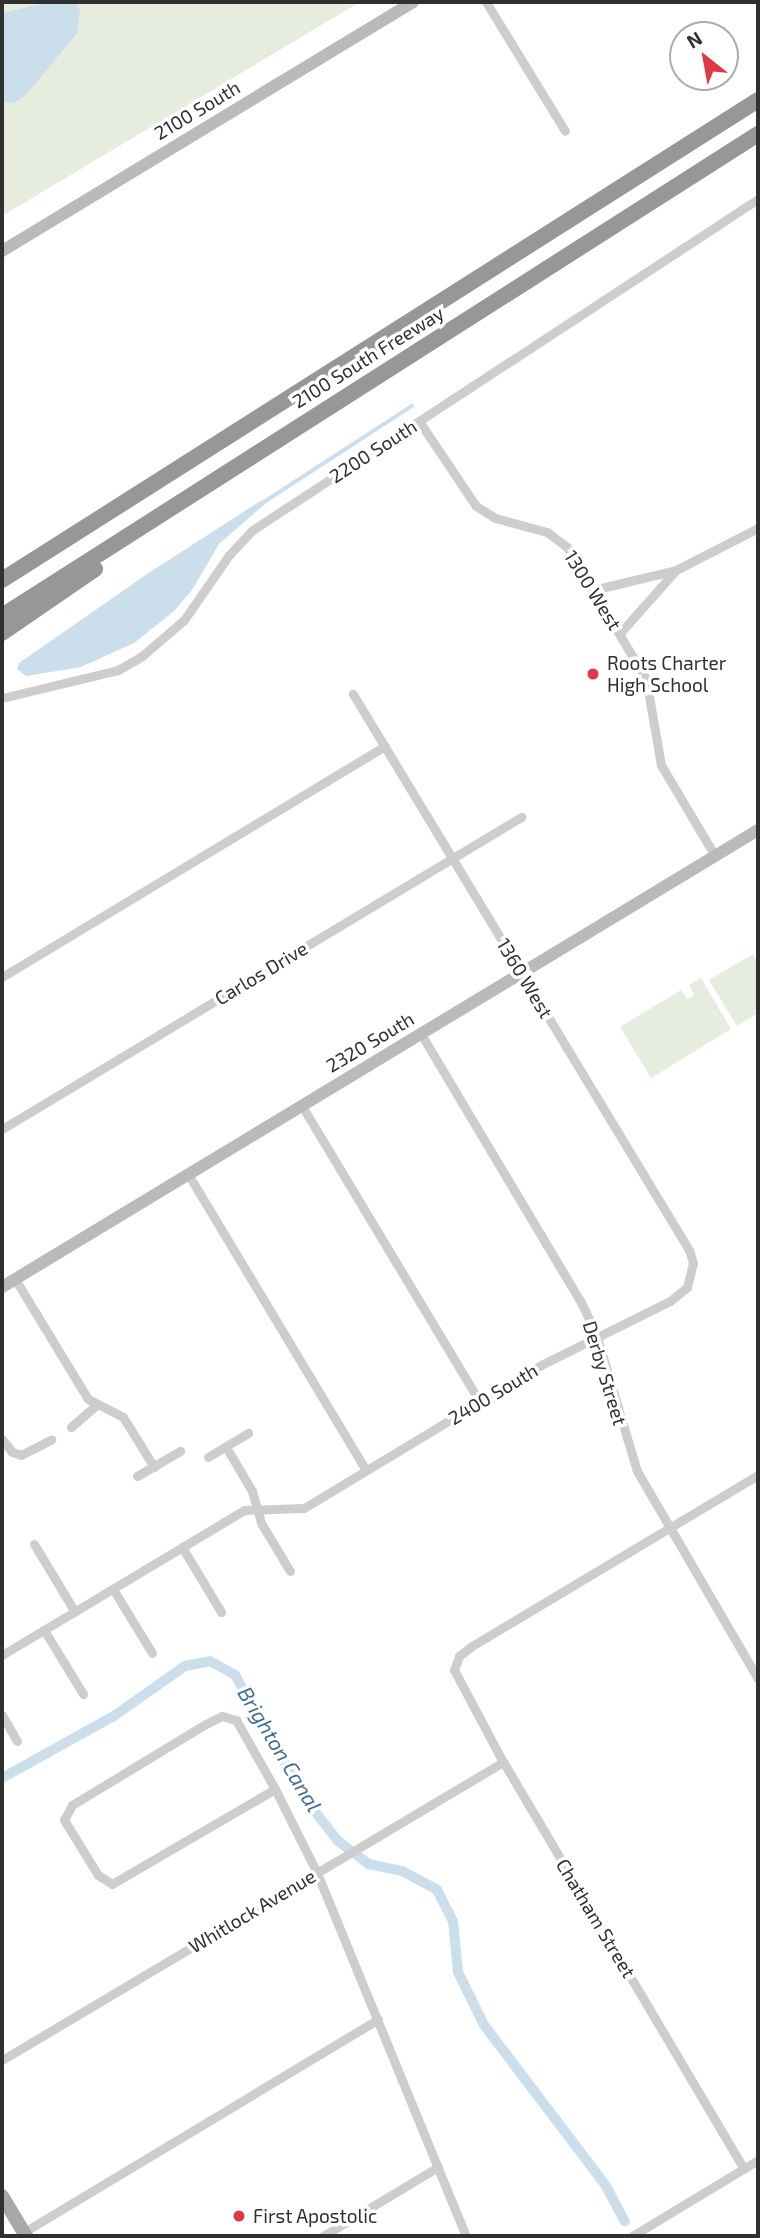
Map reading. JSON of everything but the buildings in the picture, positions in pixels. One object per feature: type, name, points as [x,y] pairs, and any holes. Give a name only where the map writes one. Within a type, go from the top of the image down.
[{"type":"highway","name":"2100 South Freeway","points":[[2,580],[758,100]]},
{"type":"highway","name":"2100 South Freeway","points":[[2,617],[758,134]]},
{"type":"highway","points":[[2,633],[159,526],[208,483]]},
{"type":"highway","points":[[2,571],[60,543]]},
{"type":"main road","points":[[2,2196],[25,2234]]},
{"type":"street","name":"2100 South","points":[[2,250],[412,2]]},
{"type":"street","points":[[485,2],[565,131]]},
{"type":"street","name":"2200 South","points":[[2,698],[118,670],[153,649],[184,620],[251,531],[758,199]]},
{"type":"street","name":"1300 West","points":[[419,421],[476,506],[495,518],[558,538],[620,633],[651,692],[661,765],[715,856]]},
{"type":"street","points":[[593,590],[676,569],[758,528]]},
{"type":"street","points":[[620,633],[676,569]]},
{"type":"street","name":"1360 West","points":[[353,694],[693,1263]]},
{"type":"street","points":[[2,977],[385,746]]},
{"type":"street","name":"Carlos Drive","points":[[2,1129],[521,817]]},
{"type":"street","name":"2320 South","points":[[2,1287],[758,831]]},
{"type":"street","name":"Derby Street","points":[[421,1034],[581,1302],[597,1337],[627,1448],[667,1530],[758,1679]]},
{"type":"street","points":[[302,1106],[480,1402]]},
{"type":"street","points":[[188,1174],[366,1470]]},
{"type":"street","name":"2400 South","points":[[257,1508],[279,1512],[304,1508],[480,1402],[679,1295],[687,1287],[693,1263]]},
{"type":"street","points":[[15,1279],[95,1406],[123,1417],[154,1466]]},
{"type":"street","points":[[71,1427],[95,1406]]},
{"type":"street","points":[[208,1457],[248,1433]]},
{"type":"street","points":[[2,1439],[12,1452],[21,1455],[51,1440]]},
{"type":"street","points":[[226,1447],[257,1508],[258,1518],[290,1572]]},
{"type":"street","points":[[137,1476],[180,1451]]},
{"type":"street","points":[[667,1530],[758,1475]]},
{"type":"street","points":[[2,1655],[247,1509],[257,1508]]},
{"type":"street","name":"Chatham Street","points":[[667,1530],[472,1646],[454,1665],[456,1681],[744,2169]]},
{"type":"street","points":[[34,1544],[75,1612]]},
{"type":"street","points":[[182,1547],[221,1612]]},
{"type":"street","points":[[113,1589],[152,1653]]},
{"type":"street","points":[[44,1630],[83,1694]]},
{"type":"street","points":[[2,1715],[17,1741]]},
{"type":"street","points":[[275,1789],[121,1881],[107,1884],[64,1820],[72,1805],[228,1715],[238,1723],[275,1789],[317,1873],[466,2236]]},
{"type":"street","name":"Whitlock Avenue","points":[[2,2060],[503,1762]]},
{"type":"street","points":[[25,2234],[378,2019]]},
{"type":"street","points":[[632,2236],[758,2161]]},
{"type":"street","points":[[323,2236],[438,2167]]},
{"type":"shaded area","points":[[2,2],[360,2],[2,216]]},
{"type":"shaded area","points":[[753,954],[758,963],[758,1013],[737,1026],[709,980]]},
{"type":"shaded area","points":[[701,978],[731,1029],[651,1078],[620,1027],[681,990],[687,999],[694,995],[689,985]]},
{"type":"water","points":[[50,2],[74,2],[80,11],[77,33],[27,94],[14,103],[2,102],[2,13]]},
{"type":"water","points":[[262,500],[265,504],[219,544],[192,590],[173,612],[134,643],[81,667],[26,676],[17,669],[19,663],[150,572]]},
{"type":"waterway","points":[[264,502],[412,406]]},
{"type":"waterway","name":"Brighton Canal","points":[[2,1778],[114,1716],[185,1666],[210,1661],[235,1675],[306,1800],[338,1841],[369,1864],[402,1871],[437,1890],[453,1921],[458,1972],[484,2025],[606,2186],[625,2221]]},
{"type":"place","name":"Roots Charter High School","points":[[593,674]]},
{"type":"place","name":"First Apostolic","points":[[239,2216]]}]
